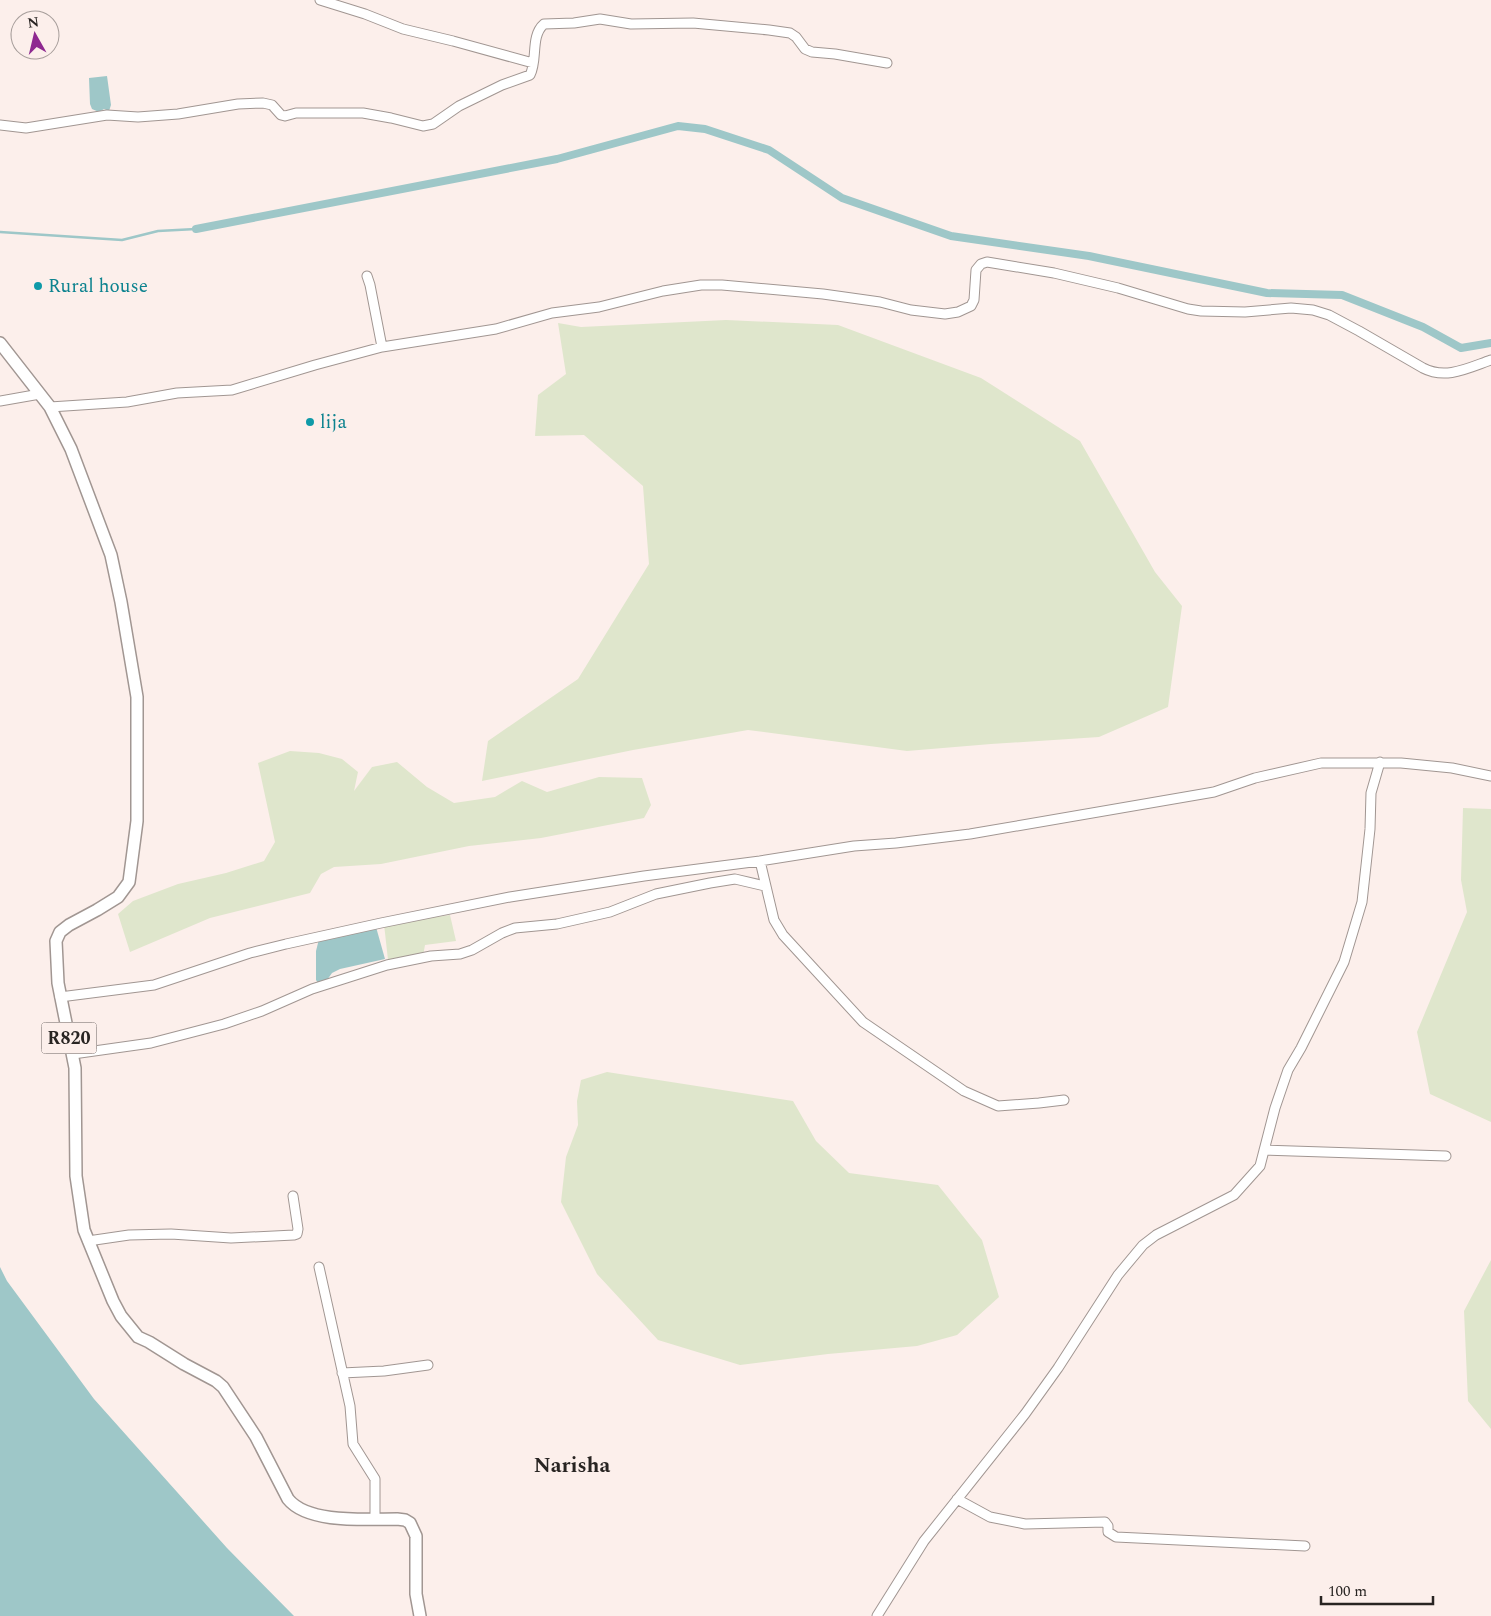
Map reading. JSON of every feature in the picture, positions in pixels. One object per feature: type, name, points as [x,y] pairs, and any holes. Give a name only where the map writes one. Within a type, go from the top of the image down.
[{"type":"main road","name":"R820","points":[[0,343],[50,407],[71,449],[111,555],[137,697],[137,821],[129,882],[118,897],[68,925],[60,932],[56,941],[56,964],[60,997],[75,1068],[76,1176],[84,1230],[121,1316],[138,1337],[211,1378],[223,1388],[256,1437],[288,1499],[293,1505],[301,1510],[330,1517],[405,1520],[413,1528],[416,1536],[416,1594],[420,1616]]},
{"type":"street","points":[[320,0],[365,14],[403,29],[533,63]]},
{"type":"street","points":[[0,125],[26,128],[107,115],[146,117],[178,114],[218,106],[263,103],[272,105],[281,115],[285,116],[296,113],[363,113],[423,126],[433,124],[459,106],[502,85],[530,76],[537,38],[540,27],[544,24],[574,23],[600,19],[631,24],[694,23],[790,33],[796,37],[805,49],[812,52],[887,63]]},
{"type":"street","points":[[50,407],[127,402],[177,393],[232,390],[382,347],[496,329],[552,313],[599,306],[663,291],[701,285],[722,285],[823,294],[880,302],[911,310],[945,314],[958,312],[971,306],[974,300],[976,270],[981,264],[987,262],[1054,273],[1118,288],[1159,302],[1201,312],[1245,312],[1291,308],[1313,310],[1329,315],[1351,326],[1435,374],[1444,374],[1491,360]]},
{"type":"street","points":[[367,276],[382,347]]},
{"type":"street","points":[[0,401],[40,394]]},
{"type":"street","points":[[876,1616],[924,1541],[1025,1414],[1058,1368],[1118,1275],[1143,1245],[1156,1235],[1234,1195],[1260,1166],[1275,1108],[1288,1070],[1344,962],[1362,902],[1370,830],[1371,793],[1380,762]]},
{"type":"street","points":[[60,997],[154,985],[250,953],[286,944],[381,922],[510,897],[854,846],[970,834],[1214,792],[1255,778],[1321,763],[1401,763],[1452,768],[1491,776]]},
{"type":"street","points":[[760,861],[774,920],[783,935],[863,1022],[964,1090],[998,1106],[1064,1100]]},
{"type":"street","points":[[73,1054],[151,1043],[224,1024],[262,1011],[312,989],[386,965],[431,956],[460,954],[472,950],[515,928],[557,924],[610,912],[656,894],[710,882],[735,879],[765,886]]},
{"type":"street","points":[[1264,1150],[1446,1156]]},
{"type":"street","points":[[88,1241],[130,1235],[171,1234],[231,1238],[294,1235],[297,1234],[298,1229],[293,1196]]},
{"type":"street","points":[[319,1267],[332,1318],[350,1406],[353,1444],[375,1479],[375,1518]]},
{"type":"street","points":[[342,1373],[384,1371],[428,1365]]},
{"type":"street","points":[[957,1499],[990,1517],[1025,1524],[1105,1522],[1108,1526],[1108,1532],[1116,1537],[1305,1546]]},
{"type":"green space","points":[[726,320],[838,325],[981,378],[1080,441],[1155,572],[1182,606],[1168,707],[1099,737],[907,751],[748,730],[633,750],[482,781],[488,741],[578,679],[649,564],[643,486],[584,435],[535,436],[538,395],[566,374],[558,323],[581,327]]},
{"type":"green space","points":[[290,751],[319,753],[342,759],[358,772],[354,791],[372,767],[397,762],[427,787],[454,803],[495,797],[522,781],[547,792],[599,777],[642,778],[651,805],[644,818],[541,838],[469,846],[381,864],[334,867],[321,874],[310,893],[210,918],[130,952],[118,914],[133,901],[178,884],[226,873],[264,861],[275,842],[258,763]]},
{"type":"green space","points":[[1463,808],[1491,809],[1491,1122],[1430,1094],[1417,1032],[1467,912],[1461,880]]},
{"type":"green space","points":[[450,915],[456,941],[425,945],[423,956],[388,960],[384,924]]},
{"type":"green space","points":[[607,1072],[793,1101],[816,1141],[849,1173],[938,1185],[982,1240],[999,1297],[957,1335],[917,1346],[828,1354],[740,1365],[658,1340],[597,1274],[561,1202],[566,1157],[578,1125],[577,1101],[581,1080]]},
{"type":"green space","points":[[1491,1260],[1491,1429],[1468,1401],[1464,1311]]},
{"type":"water","points":[[107,76],[111,105],[109,111],[104,109],[99,112],[92,109],[90,104],[89,78]]},
{"type":"water","points":[[376,927],[385,959],[340,969],[332,973],[327,980],[318,983],[316,980],[316,951],[319,939]]},
{"type":"water","points":[[0,1267],[7,1281],[94,1399],[227,1548],[294,1616],[0,1616]]},
{"type":"waterway","points":[[196,229],[557,159],[678,126],[705,129],[769,150],[842,198],[951,236],[1089,256],[1267,293],[1342,295],[1423,327],[1461,348],[1491,343]]},
{"type":"waterway","points":[[0,232],[122,240],[158,231],[196,229]]},
{"type":"place","name":"Rural house","points":[[38,286]]},
{"type":"place","name":"lija","points":[[310,422]]},
{"type":"district","name":"Narisha","points":[[572,1466]]}]
